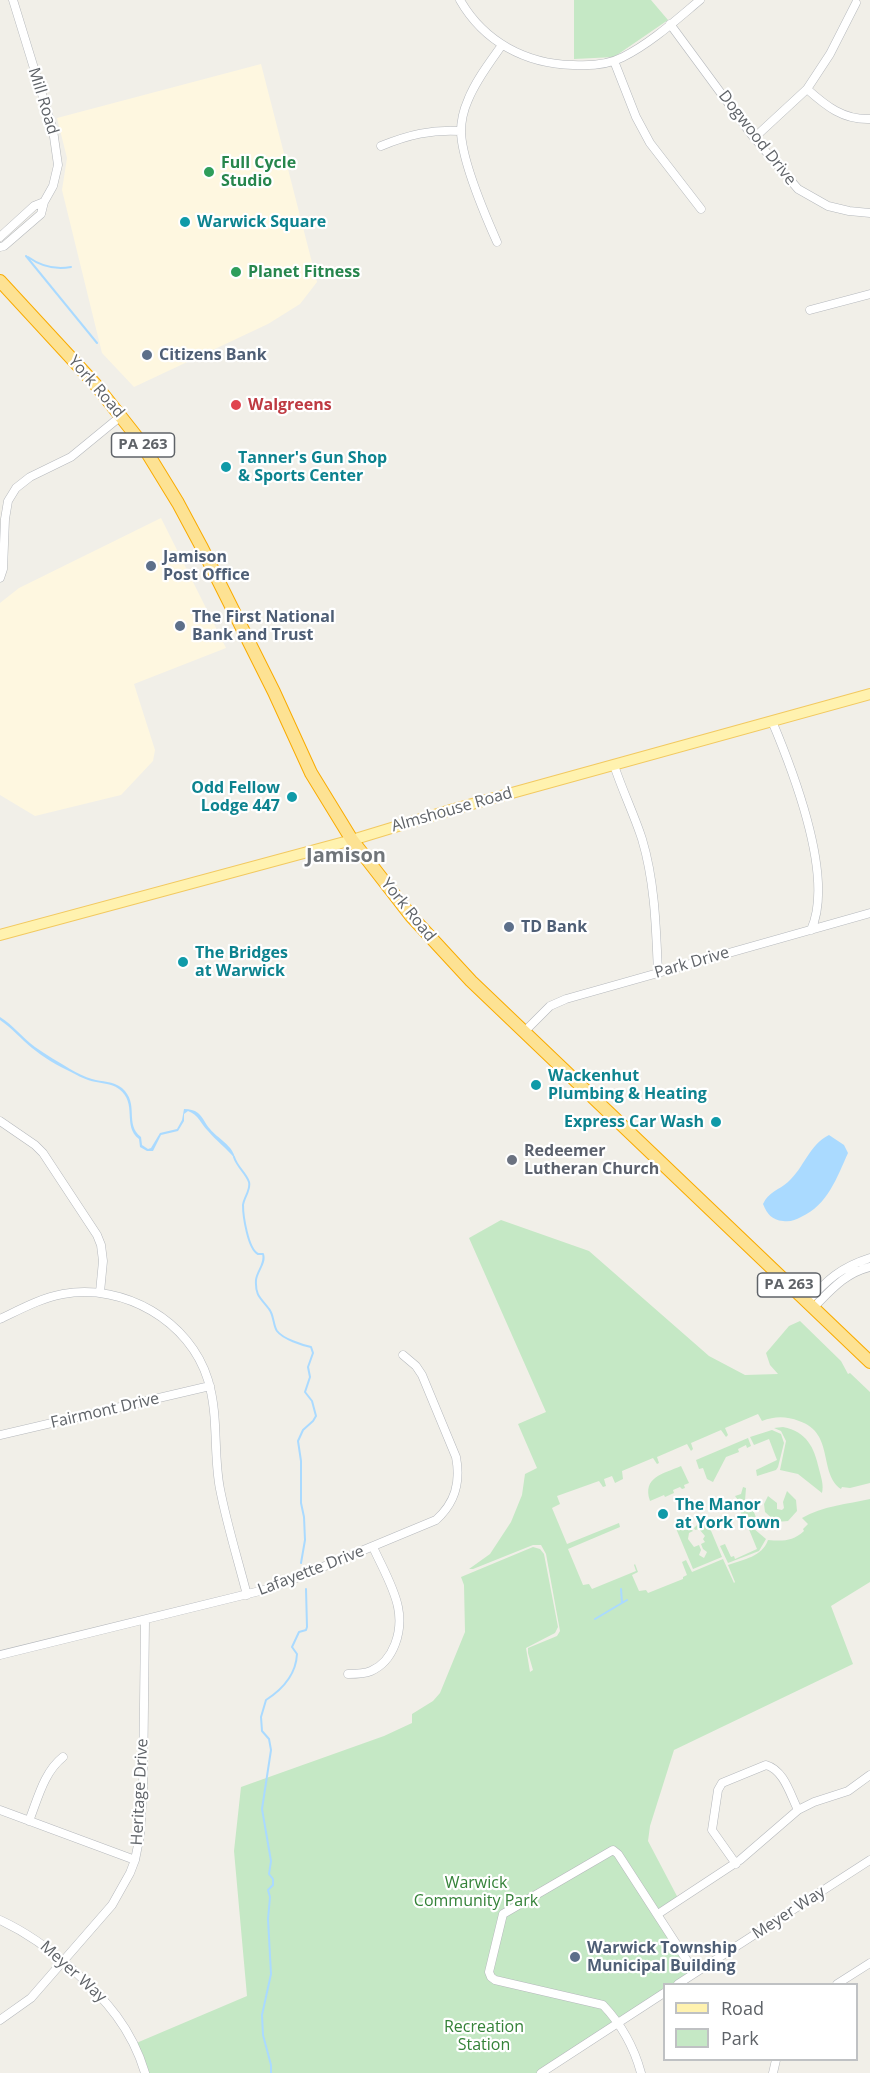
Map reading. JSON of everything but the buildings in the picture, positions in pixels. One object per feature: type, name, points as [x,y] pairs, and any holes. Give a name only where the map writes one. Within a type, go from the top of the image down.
[{"type":"highway","name":"York Road","points":[[0,282],[78,366],[140,441],[178,503],[264,672],[311,773],[352,840],[411,916],[439,948],[524,1032],[870,1362]]},
{"type":"main road","name":"Almshouse Road","points":[[0,935],[352,840],[870,694]]},
{"type":"street","name":"Mill Road","points":[[0,248],[41,214],[44,202],[57,177],[57,150],[13,0]]},
{"type":"street","points":[[460,0],[483,31],[502,45],[523,56],[563,65],[590,65],[615,61],[643,45],[700,0]]},
{"type":"street","points":[[754,138],[807,89],[830,54],[856,3]]},
{"type":"street","name":"Dogwood Drive","points":[[670,24],[754,138],[792,183],[811,198],[837,209],[870,213]]},
{"type":"street","points":[[497,242],[466,155],[461,131],[466,103],[502,45]]},
{"type":"street","points":[[615,61],[636,117],[650,142],[701,209]]},
{"type":"street","points":[[807,89],[826,106],[843,116],[870,119]]},
{"type":"street","points":[[381,146],[421,132],[461,131]]},
{"type":"street","name":"Mill Road","points":[[0,237],[34,206],[44,202]]},
{"type":"street","points":[[810,310],[870,294]]},
{"type":"street","points":[[0,578],[3,569],[8,501],[16,488],[30,477],[71,457],[121,416]]},
{"type":"street","points":[[772,721],[793,769],[809,827],[818,901],[816,920],[811,930]]},
{"type":"street","points":[[614,765],[646,858],[655,909],[658,973]]},
{"type":"street","name":"Park Drive","points":[[524,1032],[555,1003],[870,913]]},
{"type":"street","points":[[0,1122],[36,1145],[43,1153],[97,1235],[103,1256],[100,1292]]},
{"type":"street","points":[[810,1305],[838,1272],[857,1261],[870,1258]]},
{"type":"street","points":[[810,1305],[849,1274],[870,1267]]},
{"type":"street","points":[[0,1319],[47,1298],[72,1292],[100,1292],[127,1298],[172,1325],[196,1355],[210,1386],[220,1488],[248,1596]]},
{"type":"street","name":"Lafayette Drive","points":[[0,1655],[248,1596],[285,1583],[436,1520],[445,1512],[458,1487],[456,1457],[422,1375],[416,1366],[403,1355]]},
{"type":"street","name":"Fairmont Drive","points":[[0,1435],[210,1386]]},
{"type":"street","points":[[348,1674],[369,1672],[381,1664],[393,1649],[399,1630],[398,1608],[394,1595],[373,1547]]},
{"type":"street","name":"Heritage Drive","points":[[0,2020],[31,1998],[64,1962],[118,1896],[135,1860],[142,1811],[145,1621]]},
{"type":"street","points":[[29,1821],[48,1772],[63,1756]]},
{"type":"street","points":[[738,1862],[712,1830],[718,1790],[722,1783],[766,1765],[773,1767],[779,1771],[798,1810]]},
{"type":"street","points":[[658,1914],[738,1862],[798,1810],[808,1804],[848,1791],[870,1775]]},
{"type":"street","points":[[0,1810],[135,1860]]},
{"type":"street","points":[[641,2073],[632,2044],[603,2005],[495,1980],[491,1977],[489,1972],[503,1914],[613,1850],[658,1914],[695,1973]]},
{"type":"street","name":"Meyer Way","points":[[680,1983],[870,1860]]},
{"type":"street","name":"Meyer Way","points":[[0,1920],[38,1941],[102,1996],[121,2020],[134,2044],[145,2073]]},
{"type":"street","points":[[839,1983],[870,1963]]},
{"type":"street","points":[[541,2073],[663,1994]]},
{"type":"shaded area","name":"Warwick Square","points":[[261,64],[317,282],[300,304],[268,324],[134,387],[102,353],[62,190],[67,158],[57,118]]},
{"type":"shaded area","points":[[161,518],[226,648],[134,684],[155,750],[153,761],[121,795],[35,816],[0,795],[0,603],[19,588]]},
{"type":"green space","points":[[574,0],[651,0],[668,20],[614,57],[574,59]]},
{"type":"green space","name":"Warwick Community Park","points":[[501,1220],[589,1251],[709,1356],[745,1375],[778,1374],[770,1365],[766,1353],[789,1326],[800,1321],[841,1361],[848,1374],[850,1373],[870,1392],[870,1483],[841,1489],[834,1482],[830,1473],[818,1434],[799,1421],[776,1417],[762,1421],[758,1414],[725,1428],[728,1435],[726,1437],[721,1430],[691,1443],[693,1449],[691,1451],[687,1444],[657,1457],[659,1463],[657,1464],[653,1458],[622,1471],[623,1479],[615,1483],[612,1476],[604,1479],[606,1486],[603,1487],[599,1481],[557,1496],[560,1504],[552,1508],[567,1544],[619,1523],[620,1527],[568,1549],[583,1585],[589,1584],[592,1589],[636,1571],[635,1564],[638,1572],[632,1575],[639,1591],[646,1590],[648,1593],[683,1579],[687,1575],[682,1562],[686,1560],[692,1572],[723,1559],[734,1583],[728,1565],[757,1554],[768,1540],[787,1540],[800,1535],[808,1524],[802,1518],[827,1508],[870,1499],[870,1582],[831,1606],[853,1664],[674,1750],[650,1826],[648,1841],[679,1900],[658,1914],[695,1973],[680,1983],[663,1983],[663,1994],[541,2073],[145,2073],[134,2044],[247,1996],[234,1851],[241,1787],[384,1736],[412,1723],[412,1714],[433,1701],[440,1693],[465,1632],[464,1585],[461,1577],[533,1547],[540,1549],[544,1554],[558,1627],[555,1633],[526,1648],[530,1672],[533,1670],[528,1648],[557,1636],[560,1631],[546,1554],[541,1545],[533,1545],[469,1569],[490,1554],[511,1522],[522,1495],[525,1474],[537,1468],[518,1424],[546,1412],[469,1238]]},
{"type":"green space","points":[[783,1427],[804,1437],[812,1447],[823,1487],[822,1493],[798,1474],[780,1470],[786,1441],[781,1431],[774,1428]]},
{"type":"green space","points":[[772,1430],[781,1434],[784,1443],[778,1467],[776,1470],[757,1476],[756,1470],[777,1460],[769,1439],[754,1445],[750,1437]]},
{"type":"green space","points":[[748,1438],[751,1446],[747,1448],[746,1445],[738,1449],[739,1452],[726,1457],[713,1482],[707,1479],[703,1468],[699,1469],[696,1460]]},
{"type":"green space","points":[[681,1466],[689,1483],[684,1485],[685,1488],[680,1487],[673,1490],[674,1493],[650,1501],[648,1493],[652,1481],[661,1474]]},
{"type":"green space","points":[[743,1487],[746,1488],[745,1501],[752,1507],[757,1520],[753,1528],[766,1539],[759,1551],[728,1563],[720,1546],[725,1544],[731,1557],[734,1556],[735,1559],[757,1549],[747,1519],[744,1520],[740,1511],[744,1509],[735,1496],[741,1494]]},
{"type":"green space","points":[[787,1491],[796,1500],[797,1511],[788,1521],[776,1522],[765,1512],[764,1504],[768,1496],[777,1503],[777,1509],[782,1510]]},
{"type":"green space","points":[[704,1514],[722,1557],[693,1569],[675,1526],[693,1531],[689,1533],[688,1539],[694,1547],[699,1545],[701,1550],[699,1555],[704,1558],[707,1552],[701,1544],[705,1542],[703,1539],[705,1536],[699,1529],[694,1528],[699,1523],[700,1515]]},
{"type":"water","points":[[0,1017],[35,1047],[70,1069],[89,1078],[122,1088],[130,1101],[133,1126],[141,1137],[142,1145],[148,1149],[160,1133],[177,1129],[184,1109],[188,1109],[200,1115],[210,1129],[232,1150],[235,1159],[197,1117],[188,1111],[184,1114],[184,1121],[178,1131],[161,1135],[153,1151],[140,1147],[139,1139],[131,1128],[128,1101],[119,1089],[86,1079],[51,1061],[28,1045],[0,1020]]},
{"type":"water","points":[[829,1135],[844,1145],[848,1153],[825,1198],[810,1212],[799,1218],[786,1221],[773,1218],[763,1204],[765,1200],[794,1176],[816,1145]]},
{"type":"waterway","points":[[26,256],[97,343]]},
{"type":"waterway","points":[[28,257],[49,267],[71,267]]},
{"type":"waterway","points":[[234,1157],[249,1182],[243,1205],[251,1246],[254,1251],[263,1254],[264,1257],[256,1280],[258,1293],[271,1311],[277,1331],[288,1339],[311,1347],[313,1353],[308,1367],[310,1377],[305,1392],[312,1401],[316,1416],[303,1430],[298,1441],[305,1540],[301,1563]]},
{"type":"waterway","points":[[271,2073],[263,2035],[262,2015],[271,1974],[268,1890],[273,1885],[273,1879],[269,1874],[271,1861],[262,1809],[271,1750],[269,1739],[262,1731],[261,1717],[266,1700],[283,1686],[294,1669],[297,1654],[292,1647],[299,1632],[306,1630],[307,1627],[306,1589]]},
{"type":"waterway","points":[[621,1589],[622,1603]]},
{"type":"waterway","points":[[595,1619],[627,1600]]},
{"type":"place","name":"Full Cycle Studio","points":[[209,172]]},
{"type":"place","name":"Warwick Square","points":[[185,222]]},
{"type":"place","name":"Planet Fitness","points":[[236,272]]},
{"type":"place","name":"Citizens Bank","points":[[147,355]]},
{"type":"place","name":"Walgreens","points":[[236,405]]},
{"type":"place","name":"Tanner's Gun Shop & Sports Center","points":[[226,467]]},
{"type":"place","name":"Jamison Post Office","points":[[151,566]]},
{"type":"place","name":"The First National Bank and Trust","points":[[180,626]]},
{"type":"place","name":"Odd Fellow Lodge 447","points":[[292,797]]},
{"type":"place","name":"TD Bank","points":[[509,927]]},
{"type":"place","name":"The Bridges at Warwick","points":[[183,962]]},
{"type":"place","name":"Wackenhut Plumbing & Heating","points":[[536,1085]]},
{"type":"place","name":"Express Car Wash","points":[[716,1122]]},
{"type":"place","name":"Redeemer Lutheran Church","points":[[512,1160]]},
{"type":"place","name":"The Manor at York Town","points":[[663,1514]]},
{"type":"place","name":"Warwick Township Municipal Building","points":[[575,1957]]},
{"type":"district","name":"Jamison","points":[[346,856]]},
{"type":"park label","name":"Recreation Station","points":[[484,2036]]}]
